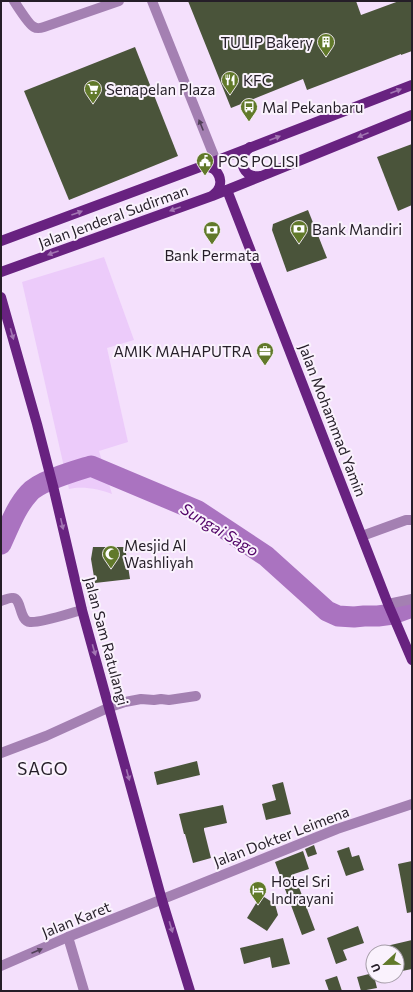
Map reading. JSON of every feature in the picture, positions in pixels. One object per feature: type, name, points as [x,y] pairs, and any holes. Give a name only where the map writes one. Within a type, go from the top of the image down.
[{"type":"main road","name":"Jalan Jenderal Sudirman","points":[[1,241],[216,161],[412,85]]},
{"type":"main road","name":"Jalan Jenderal Sudirman","points":[[1,272],[212,196],[412,115]]},
{"type":"main road","points":[[250,147],[246,150],[242,160],[244,170],[252,176],[263,176]]},
{"type":"main road","points":[[200,167],[210,167],[215,170],[220,178],[221,184],[216,193],[212,196]]},
{"type":"main road","name":"Jalan Mohammad Yamin","points":[[227,190],[389,606],[412,660]]},
{"type":"main road","name":"Jalan Sam Ratulangi","points":[[1,297],[37,424],[82,610],[162,900],[190,991]]},
{"type":"street","points":[[14,1],[30,24],[39,28],[119,1]]},
{"type":"street","points":[[152,1],[216,161]]},
{"type":"street","points":[[362,536],[406,520],[412,520]]},
{"type":"street","points":[[1,601],[15,598],[24,618],[30,622],[50,619],[82,610]]},
{"type":"street","points":[[389,606],[412,599]]},
{"type":"street","points":[[1,753],[46,736],[110,707],[125,702],[149,699],[169,700],[196,696]]},
{"type":"street","name":"Jalan Dokter Leimena","points":[[162,900],[337,829],[412,804]]},
{"type":"street","name":"Jalan Karet","points":[[1,966],[68,937],[162,900]]},
{"type":"street","points":[[68,937],[84,991]]},
{"type":"shaded area","points":[[104,257],[134,340],[107,348],[128,442],[99,451],[112,494],[91,488],[69,489],[22,282]]},
{"type":"building","points":[[188,1],[356,1],[361,15],[399,1],[412,1],[412,51],[307,90],[303,79],[231,108]]},
{"type":"building","name":"Senapelan Plaza","points":[[135,47],[178,156],[69,200],[24,91]]},
{"type":"building","points":[[412,144],[412,205],[398,211],[377,157]]},
{"type":"building","name":"Bank Mandiri","points":[[308,210],[327,258],[287,272],[272,230],[273,224]]},
{"type":"building","name":"Mesjid Al Washliyah","points":[[93,547],[125,547],[130,579],[95,583],[91,559]]},
{"type":"building","points":[[197,761],[200,775],[157,785],[154,772]]},
{"type":"building","points":[[283,782],[291,814],[266,820],[262,804],[276,800],[272,785]]},
{"type":"building","points":[[223,805],[227,823],[204,828],[211,858],[193,863],[179,814]]},
{"type":"building","points":[[314,845],[317,854],[308,857],[305,849]]},
{"type":"building","points":[[349,847],[352,857],[359,855],[364,870],[346,876],[337,851]]},
{"type":"building","points":[[303,851],[309,869],[294,874],[315,930],[302,935],[275,862]]},
{"type":"building","points":[[412,861],[412,912],[407,913],[398,864]]},
{"type":"building","points":[[261,895],[275,904],[278,915],[267,931],[247,918]]},
{"type":"building","points":[[358,926],[364,943],[343,950],[347,960],[336,964],[327,938]]},
{"type":"building","points":[[283,938],[290,964],[272,968],[270,957],[244,964],[240,948]]},
{"type":"building","points":[[412,940],[412,969],[405,970],[405,944],[395,944]]},
{"type":"building","points":[[365,975],[365,984],[376,984],[377,988],[361,991],[357,977]]},
{"type":"building","points":[[337,976],[342,991],[329,991],[325,980]]},
{"type":"waterway","name":"Sungai Sago","points":[[1,544],[20,504],[29,493],[41,484],[91,466],[198,511],[266,556],[327,611],[338,616],[378,616],[393,614],[412,607]]},
{"type":"place","name":"TULIP Bakery","points":[[326,57]]},
{"type":"place","name":"KFC","points":[[230,95]]},
{"type":"place","name":"Senapelan Plaza","points":[[93,104]]},
{"type":"place","name":"Mal Pekanbaru","points":[[249,122]]},
{"type":"place","name":"POS POLISI","points":[[205,176]]},
{"type":"place","name":"Bank Mandiri","points":[[299,244]]},
{"type":"place","name":"Bank Permata","points":[[212,245]]},
{"type":"place","name":"AMIK MAHAPUTRA","points":[[265,366]]},
{"type":"place","name":"Mesjid Al Washliyah","points":[[111,569]]},
{"type":"place","name":"Hotel Sri Indrayani","points":[[258,905]]},
{"type":"district","name":"SAGO","points":[[43,768]]}]
